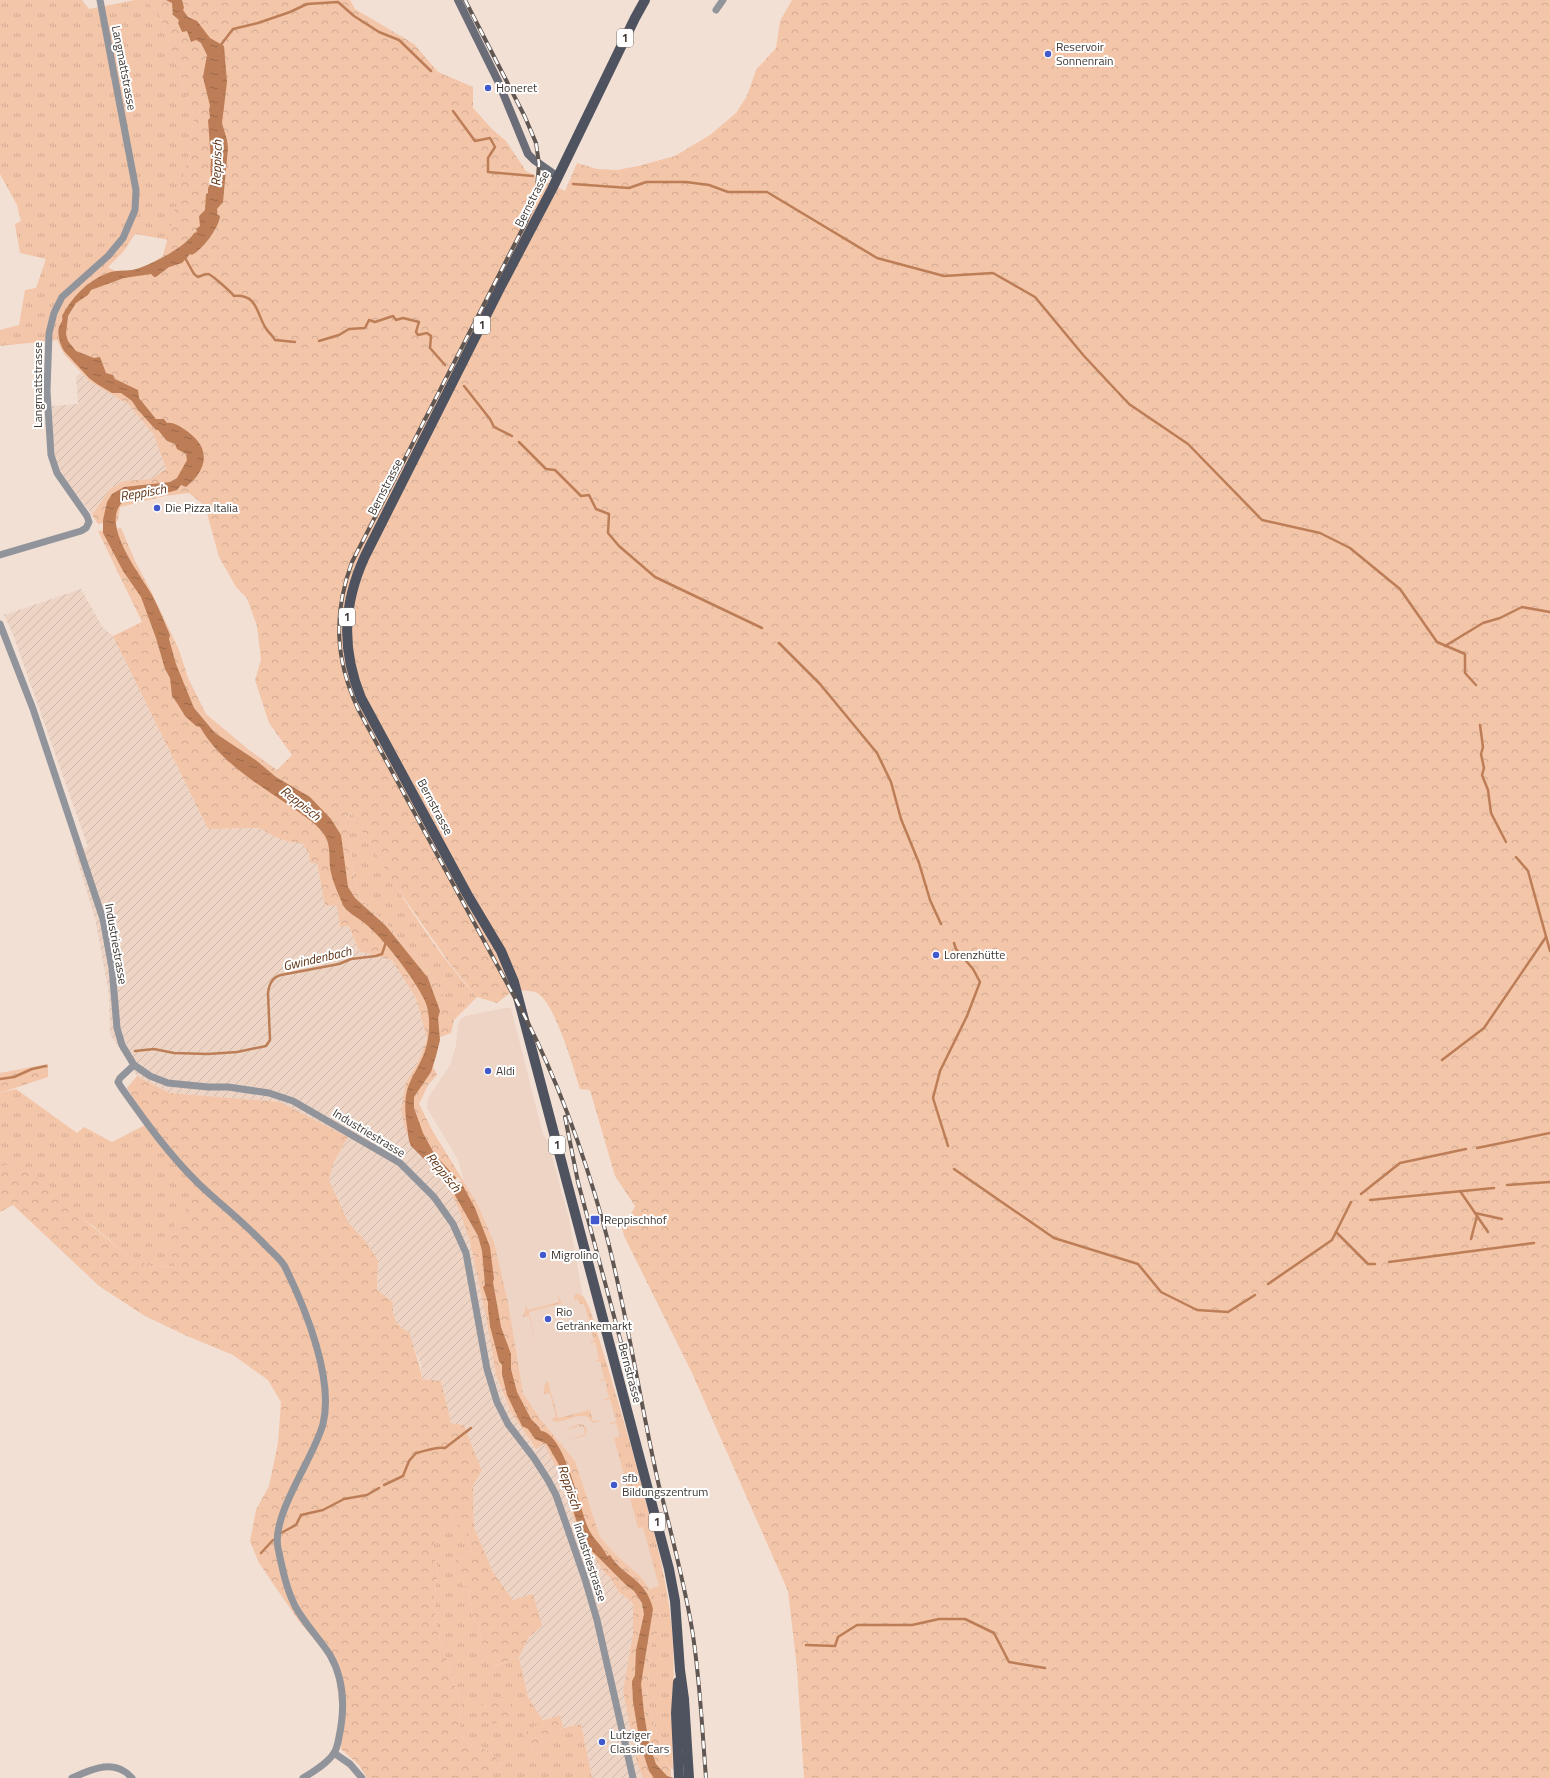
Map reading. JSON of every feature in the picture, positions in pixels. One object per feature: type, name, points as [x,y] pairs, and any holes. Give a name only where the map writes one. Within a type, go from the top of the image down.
[{"type":"main road","points":[[458,0],[498,81],[528,154],[558,177]]},
{"type":"main road","name":"Bernstrasse","points":[[645,0],[631,24],[558,177],[357,573],[348,607],[347,637],[351,666],[361,698],[467,894],[501,951],[514,982],[592,1281],[664,1546],[675,1602],[680,1670],[684,1699],[684,1776]]},
{"type":"street","name":"Langmattstrasse","points":[[0,556],[81,531],[86,528],[89,522],[87,516],[57,473],[51,455],[47,359],[51,322],[62,297],[108,256],[123,238],[135,210],[136,190],[100,0]]},
{"type":"street","points":[[716,10],[723,0]]},
{"type":"street","name":"Industriestrasse","points":[[0,624],[33,709],[103,919],[112,968],[117,1028],[122,1045],[134,1064],[150,1076],[168,1083],[208,1087],[228,1087],[269,1092],[293,1101],[400,1163],[434,1197],[448,1215],[460,1236],[466,1253],[487,1369],[497,1402],[508,1424],[541,1467],[554,1490],[585,1579],[599,1627],[633,1778]]},
{"type":"street","points":[[134,1064],[120,1078],[118,1082],[121,1087],[159,1140],[194,1178],[244,1224],[285,1266],[309,1326],[320,1359],[325,1388],[325,1410],[322,1426],[313,1451],[282,1516],[277,1530],[277,1540],[289,1591],[294,1603],[330,1656],[341,1683],[344,1700],[343,1717],[334,1753],[303,1778]]},
{"type":"street","points":[[334,1753],[350,1764],[362,1778]]},
{"type":"street","points":[[72,1778],[90,1771],[110,1766],[123,1770],[132,1778]]},
{"type":"shaded area","points":[[81,373],[90,382],[128,404],[154,435],[166,469],[151,479],[123,481],[110,489],[92,515],[60,472],[55,458],[53,443],[52,406],[78,404],[76,376]]},
{"type":"shaded area","points":[[81,589],[103,628],[113,636],[208,829],[260,828],[273,836],[286,841],[303,844],[309,854],[310,863],[317,863],[325,904],[337,906],[349,926],[359,951],[392,960],[416,998],[427,1039],[417,1064],[406,1082],[420,1152],[447,1183],[461,1215],[470,1242],[486,1317],[496,1375],[504,1398],[511,1413],[535,1449],[544,1444],[559,1473],[578,1533],[619,1592],[633,1603],[633,1633],[623,1691],[637,1762],[643,1778],[592,1778],[581,1724],[563,1728],[560,1716],[543,1720],[528,1697],[519,1657],[529,1637],[533,1595],[513,1600],[493,1572],[474,1527],[473,1485],[482,1471],[464,1425],[451,1423],[441,1381],[422,1379],[421,1365],[413,1346],[410,1333],[400,1327],[392,1315],[393,1302],[377,1290],[378,1260],[366,1242],[348,1222],[329,1180],[333,1164],[348,1137],[280,1102],[170,1093],[137,1076],[110,1034],[109,995],[95,918],[74,849],[88,847],[14,637],[4,615]]},
{"type":"shaded area","points":[[511,1008],[543,1134],[548,1141],[569,1219],[584,1303],[620,1436],[614,1438],[638,1527],[643,1526],[660,1586],[650,1589],[640,1576],[616,1555],[600,1537],[575,1461],[541,1420],[523,1393],[508,1302],[494,1242],[477,1203],[464,1182],[458,1160],[427,1108],[428,1098],[450,1065],[456,1045],[458,1024],[461,1019],[465,1016]]},
{"type":"green space","points":[[0,0],[82,0],[89,9],[135,0],[146,0],[160,16],[194,117],[189,154],[169,240],[135,234],[124,251],[107,268],[85,284],[57,323],[57,340],[0,346],[0,330],[19,325],[25,290],[36,288],[46,259],[20,253],[15,224],[21,221],[17,205],[0,174]]},
{"type":"green space","points":[[146,0],[350,0],[355,9],[414,44],[438,72],[473,87],[473,108],[492,129],[506,141],[526,171],[565,191],[577,163],[597,169],[617,170],[638,166],[675,156],[710,135],[736,113],[747,96],[756,70],[776,48],[780,21],[792,0],[1550,0],[1550,1778],[804,1778],[797,1668],[788,1591],[692,1373],[624,1236],[622,1227],[628,1220],[635,1206],[615,1176],[590,1090],[580,1089],[556,1020],[542,997],[533,991],[514,990],[497,1003],[477,997],[450,964],[390,878],[351,812],[345,822],[350,841],[354,877],[359,898],[389,926],[402,942],[420,959],[442,993],[454,1020],[451,1033],[440,1037],[433,1067],[437,1075],[428,1085],[419,1104],[432,1130],[477,1203],[494,1242],[508,1302],[523,1393],[541,1420],[575,1461],[600,1537],[616,1555],[640,1576],[661,1607],[660,1630],[651,1637],[647,1700],[667,1764],[671,1769],[671,1778],[643,1778],[637,1763],[623,1691],[633,1633],[633,1603],[619,1592],[578,1533],[559,1473],[544,1444],[536,1449],[511,1413],[496,1375],[486,1317],[470,1242],[461,1215],[447,1183],[420,1152],[406,1132],[401,1110],[406,1082],[417,1064],[427,1039],[416,998],[392,960],[359,951],[349,926],[340,927],[337,906],[325,905],[317,863],[310,863],[309,854],[303,844],[286,841],[273,836],[260,828],[208,829],[113,636],[142,622],[98,531],[121,528],[135,561],[179,650],[188,678],[206,714],[249,750],[277,770],[292,755],[269,723],[255,680],[261,660],[257,626],[247,598],[236,587],[219,557],[205,506],[189,493],[165,496],[120,507],[118,521],[98,524],[92,515],[110,489],[123,481],[151,479],[166,469],[154,435],[128,404],[90,382],[64,354],[57,340],[57,323],[67,305],[85,284],[107,267],[130,277],[163,256],[189,154],[194,117],[160,16]]},
{"type":"green space","points":[[352,812],[425,931],[477,997],[454,1020],[442,993],[420,959],[401,941],[389,926],[359,898],[354,877],[350,841],[345,822]]},
{"type":"green space","points":[[48,1064],[48,1077],[0,1093],[0,1073]]},
{"type":"green space","points":[[137,1076],[170,1093],[280,1102],[348,1137],[333,1164],[329,1180],[348,1222],[366,1242],[378,1260],[377,1290],[393,1302],[394,1317],[401,1327],[410,1333],[422,1379],[441,1381],[451,1423],[464,1425],[482,1471],[473,1485],[474,1527],[493,1572],[513,1600],[533,1594],[542,1626],[529,1637],[519,1657],[494,1666],[483,1653],[479,1625],[473,1620],[468,1588],[463,1586],[454,1561],[472,1553],[466,1531],[452,1519],[432,1546],[438,1571],[434,1600],[437,1630],[462,1708],[459,1727],[465,1742],[489,1751],[502,1764],[485,1778],[367,1778],[359,1765],[341,1749],[341,1720],[336,1674],[328,1656],[298,1620],[259,1563],[250,1541],[256,1510],[269,1486],[278,1443],[281,1402],[268,1380],[233,1355],[187,1336],[145,1316],[99,1286],[13,1205],[0,1212],[0,1167],[8,1165],[30,1174],[131,1259],[155,1267],[175,1266],[170,1248],[170,1231],[201,1188],[195,1175],[149,1123],[127,1088]]},
{"type":"green space","points":[[16,1089],[77,1133],[84,1127],[112,1142],[149,1123],[195,1175],[201,1189],[170,1248],[176,1266],[155,1267],[131,1259],[93,1226],[8,1165],[0,1167],[0,1093]]},
{"type":"green space","points":[[577,1293],[584,1297],[590,1309],[638,1471],[665,1579],[673,1648],[673,1770],[667,1764],[647,1700],[651,1637],[661,1607],[650,1589],[659,1586],[643,1527],[638,1528],[614,1438],[620,1436],[616,1423],[610,1424],[616,1421],[610,1399],[605,1401],[605,1399],[609,1398],[605,1380],[600,1381],[604,1379],[600,1361],[595,1362],[599,1359],[595,1342],[590,1343],[594,1340],[589,1323],[584,1323],[589,1321],[584,1304],[580,1304],[577,1299],[574,1300],[574,1296]]},
{"type":"green space","points":[[558,1296],[562,1303],[529,1312],[536,1344],[529,1316],[523,1317],[526,1306],[528,1310],[559,1302]]},
{"type":"green space","points":[[548,1381],[558,1418],[590,1410],[593,1421],[599,1421],[593,1423],[588,1417],[578,1416],[558,1422],[553,1421],[551,1419],[556,1417],[550,1393],[544,1394],[545,1385]]},
{"type":"green space","points":[[579,1424],[584,1425],[587,1429],[585,1436],[582,1437],[582,1435],[585,1434],[583,1426],[579,1427],[579,1425],[577,1425],[577,1427],[565,1430]]},
{"type":"green space","points":[[452,1519],[466,1531],[472,1553],[454,1561],[468,1588],[473,1620],[479,1625],[483,1653],[495,1666],[519,1657],[528,1697],[543,1720],[552,1718],[528,1751],[563,1728],[581,1724],[592,1778],[485,1778],[502,1764],[489,1751],[465,1742],[459,1727],[462,1708],[437,1630],[434,1600],[438,1571],[432,1546]]},
{"type":"green space","points":[[503,1697],[509,1702],[517,1718],[490,1724],[479,1721],[477,1710],[488,1700]]},
{"type":"green space","points":[[560,1715],[563,1728],[528,1751],[523,1734],[538,1724],[545,1727],[552,1718]]},
{"type":"water","name":"Reppisch","points":[[166,0],[182,0],[183,10],[188,17],[197,21],[210,38],[224,46],[227,82],[222,123],[228,148],[223,202],[217,209],[217,214],[220,216],[219,221],[205,244],[192,255],[190,254],[182,263],[169,267],[156,277],[151,274],[124,278],[91,290],[88,295],[76,303],[68,316],[66,334],[68,341],[76,351],[94,358],[100,357],[106,373],[113,375],[115,379],[138,390],[139,398],[156,419],[164,419],[167,423],[176,424],[196,439],[200,444],[204,456],[201,469],[197,476],[186,487],[181,485],[177,490],[170,492],[125,500],[118,509],[116,521],[118,534],[131,561],[152,595],[170,635],[169,639],[176,664],[194,708],[215,733],[257,761],[276,777],[310,797],[331,819],[341,835],[348,887],[355,898],[386,926],[428,978],[440,1011],[438,1018],[440,1040],[431,1072],[414,1097],[414,1108],[423,1133],[435,1155],[462,1184],[475,1208],[490,1247],[494,1279],[493,1282],[501,1327],[511,1354],[511,1369],[517,1392],[531,1419],[541,1431],[550,1435],[564,1458],[571,1474],[585,1520],[591,1534],[607,1556],[610,1555],[621,1568],[645,1590],[650,1599],[653,1609],[641,1684],[644,1713],[649,1744],[656,1764],[667,1776],[674,1778],[654,1778],[649,1771],[640,1743],[633,1702],[632,1681],[635,1675],[636,1650],[644,1614],[642,1603],[634,1591],[627,1586],[590,1549],[580,1532],[558,1463],[547,1444],[535,1439],[528,1429],[522,1426],[507,1395],[502,1374],[502,1365],[499,1361],[490,1326],[488,1302],[483,1287],[485,1285],[482,1251],[478,1236],[448,1183],[411,1146],[410,1143],[405,1106],[406,1096],[410,1082],[427,1045],[429,1019],[425,1001],[414,982],[391,951],[368,926],[347,910],[343,905],[331,873],[326,837],[320,829],[308,818],[253,781],[229,762],[208,740],[200,727],[196,726],[185,716],[172,696],[170,678],[165,669],[156,638],[141,597],[123,571],[103,533],[103,520],[107,502],[112,494],[124,487],[170,482],[177,478],[187,460],[186,454],[177,449],[175,444],[167,441],[138,410],[132,401],[121,393],[112,393],[89,378],[64,351],[58,334],[62,316],[70,302],[93,280],[111,272],[132,270],[157,261],[183,244],[197,232],[196,229],[200,226],[199,216],[205,210],[206,194],[208,193],[208,188],[211,182],[208,120],[210,118],[210,106],[203,77],[207,55],[201,43],[196,40],[191,42],[187,31],[182,32],[178,23],[179,20],[173,15],[172,3]]},
{"type":"pier","points":[[458,1177],[461,1181],[449,1189],[447,1185]]},
{"type":"waterway","points":[[220,46],[233,29],[258,23],[290,12],[307,4],[338,2],[354,16],[379,32],[399,40],[431,71]]},
{"type":"waterway","points":[[453,111],[475,141],[490,138],[495,147],[488,158],[488,172],[533,176]]},
{"type":"waterway","points":[[573,184],[629,188],[646,182],[686,182],[709,185],[728,192],[767,192],[877,258],[944,276],[993,273],[1035,297],[1084,356],[1129,404],[1188,444],[1262,520],[1320,533],[1350,548],[1400,589],[1437,642],[1465,654],[1465,673],[1476,685]]},
{"type":"waterway","points":[[184,256],[194,274],[198,277],[208,274],[234,296],[242,296],[253,302],[263,324],[275,340],[295,342]]},
{"type":"waterway","points":[[319,341],[339,335],[349,329],[365,328],[369,320],[375,322],[393,316],[396,320],[403,318],[419,322],[416,332],[418,335],[427,333],[431,336],[430,348],[445,365]]},
{"type":"waterway","points":[[464,386],[490,419],[494,427],[512,436]]},
{"type":"waterway","points":[[519,442],[546,469],[555,470],[581,496],[589,495],[596,509],[609,514],[608,533],[619,546],[655,577],[762,628]]},
{"type":"waterway","points":[[1445,646],[1483,623],[1500,618],[1522,607],[1550,612]]},
{"type":"waterway","points":[[779,643],[820,684],[877,753],[891,782],[901,819],[919,863],[930,900],[941,924]]},
{"type":"waterway","points":[[1480,725],[1483,747],[1481,754],[1484,768],[1482,775],[1488,790],[1491,813],[1506,842]]},
{"type":"waterway","points":[[1516,857],[1528,871],[1550,951]]},
{"type":"waterway","points":[[1442,1060],[1484,1028],[1546,937]]},
{"type":"waterway","name":"Gwindenbach","points":[[135,1051],[154,1049],[174,1053],[208,1054],[237,1052],[266,1046],[270,1040],[268,993],[273,979],[281,975],[339,964],[351,959],[376,956],[382,954],[386,942]]},
{"type":"waterway","points":[[948,1146],[933,1098],[940,1071],[967,1016],[980,982],[973,969],[956,949],[954,943]]},
{"type":"waterway","name":"Gwindenbach","points":[[0,1079],[14,1077],[32,1069],[46,1066]]},
{"type":"waterway","points":[[1477,1148],[1550,1133]]},
{"type":"waterway","points":[[1361,1194],[1400,1163],[1466,1149]]},
{"type":"waterway","points":[[954,1169],[1054,1238],[1138,1264],[1161,1292],[1197,1310],[1228,1312],[1255,1295]]},
{"type":"waterway","points":[[1507,1185],[1550,1182]]},
{"type":"waterway","points":[[1370,1200],[1494,1188]]},
{"type":"waterway","points":[[1460,1191],[1488,1232]]},
{"type":"waterway","points":[[1268,1284],[1332,1240],[1351,1202]]},
{"type":"waterway","points":[[1475,1213],[1502,1219]]},
{"type":"waterway","points":[[1471,1239],[1477,1216]]},
{"type":"waterway","points":[[1336,1232],[1368,1264],[1375,1264]]},
{"type":"waterway","points":[[1389,1262],[1534,1243]]},
{"type":"waterway","points":[[384,1485],[403,1476],[409,1461],[416,1453],[435,1448],[445,1448],[471,1428]]},
{"type":"waterway","points":[[281,1533],[296,1525],[301,1515],[323,1510],[344,1499],[367,1495],[379,1488]]},
{"type":"waterway","points":[[261,1553],[273,1540]]},
{"type":"waterway","points":[[806,1645],[835,1646],[838,1637],[857,1625],[912,1625],[939,1619],[965,1619],[994,1633],[1009,1662],[1045,1668]]},
{"type":"railway","points":[[465,0],[525,117],[536,143],[539,164],[537,188],[533,205],[526,222],[352,562],[346,581],[339,618],[341,654],[350,690],[358,709],[521,1009],[558,1088],[578,1142],[604,1226],[620,1292],[661,1495]]},
{"type":"railway","points":[[565,1117],[578,1182],[633,1387]]},
{"type":"railway","points":[[660,1489],[682,1576],[695,1647],[706,1778]]},
{"type":"place","name":"Reservoir Sonnenrain","points":[[1048,54]]},
{"type":"place","name":"Honeret","points":[[488,88]]},
{"type":"place","name":"Die Pizza Italia","points":[[157,508]]},
{"type":"place","name":"Lorenzhütte","points":[[936,955]]},
{"type":"place","name":"Aldi","points":[[488,1071]]},
{"type":"place","name":"Reppischhof","points":[[595,1220]]},
{"type":"place","name":"Migrolino","points":[[543,1255]]},
{"type":"place","name":"Rio Getränkemarkt","points":[[548,1319]]},
{"type":"place","name":"sfb Bildungszentrum","points":[[614,1485]]},
{"type":"place","name":"Lutziger Classic Cars","points":[[602,1742]]}]
